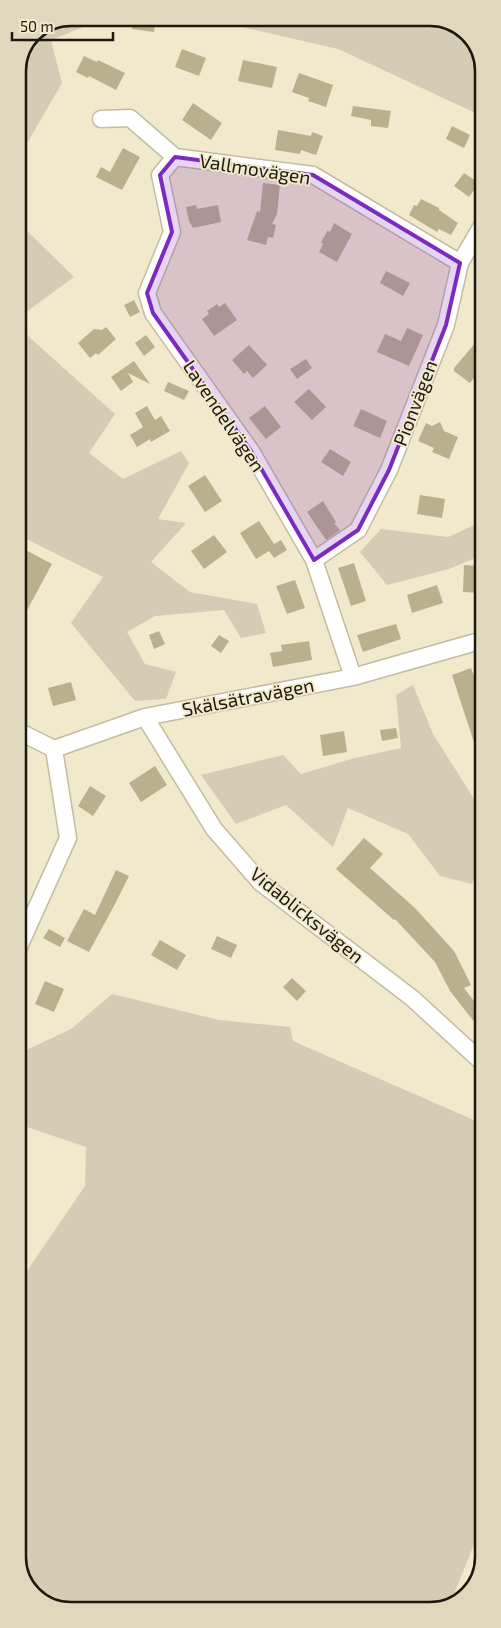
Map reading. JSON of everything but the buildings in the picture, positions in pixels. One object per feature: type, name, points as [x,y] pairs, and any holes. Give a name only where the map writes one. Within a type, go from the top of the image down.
[{"type":"street","name":"Vallmovägen","points":[[101,119],[130,118],[175,157],[314,175],[460,263]]},
{"type":"street","name":"Lavendelvägen","points":[[175,157],[160,175],[172,232],[148,293],[153,313],[251,451],[314,560],[353,677]]},
{"type":"street","name":"Pionvägen","points":[[314,560],[358,530],[389,470],[446,325],[460,263],[475,236]]},
{"type":"street","name":"Skälsätravägen","points":[[54,749],[145,717],[353,677],[475,642]]},
{"type":"street","name":"Vidablicksvägen","points":[[145,717],[214,829],[261,883],[412,998],[475,1055]]},
{"type":"street","points":[[26,735],[54,749],[68,838],[26,931]]},
{"type":"highlighted area","points":[[175,157],[313,175],[460,263],[446,325],[389,470],[358,530],[314,560],[251,451],[153,313],[147,293],[172,232],[160,175]]},
{"type":"shaded area","points":[[86,26],[51,40],[62,83],[26,145],[26,71],[27,62],[34,46],[39,39],[54,30],[62,27]]},
{"type":"shaded area","points":[[238,26],[439,27],[457,36],[464,42],[471,54],[475,71],[475,113],[338,49]]},
{"type":"shaded area","points":[[26,230],[74,277],[26,312]]},
{"type":"shaded area","points":[[26,334],[115,414],[89,453],[123,479],[181,451],[189,463],[158,519],[186,523],[151,562],[190,592],[257,604],[266,633],[241,638],[224,610],[155,616],[127,632],[145,664],[176,672],[166,699],[135,701],[71,623],[103,577],[26,539]]},
{"type":"shaded area","points":[[475,525],[475,558],[449,569],[387,585],[360,552],[381,529],[448,537]]},
{"type":"shaded area","points":[[413,685],[433,734],[475,800],[475,877],[472,884],[440,876],[408,834],[348,808],[333,847],[286,805],[236,824],[201,775],[283,755],[301,774],[351,759],[401,748],[396,695]]},
{"type":"shaded area","points":[[112,994],[219,1020],[290,1027],[293,1041],[475,1121],[475,1542],[454,1595],[442,1600],[430,1602],[68,1602],[49,1596],[32,1579],[26,1557],[26,1272],[85,1186],[86,1147],[26,1127],[26,1050],[71,1029]]}]
